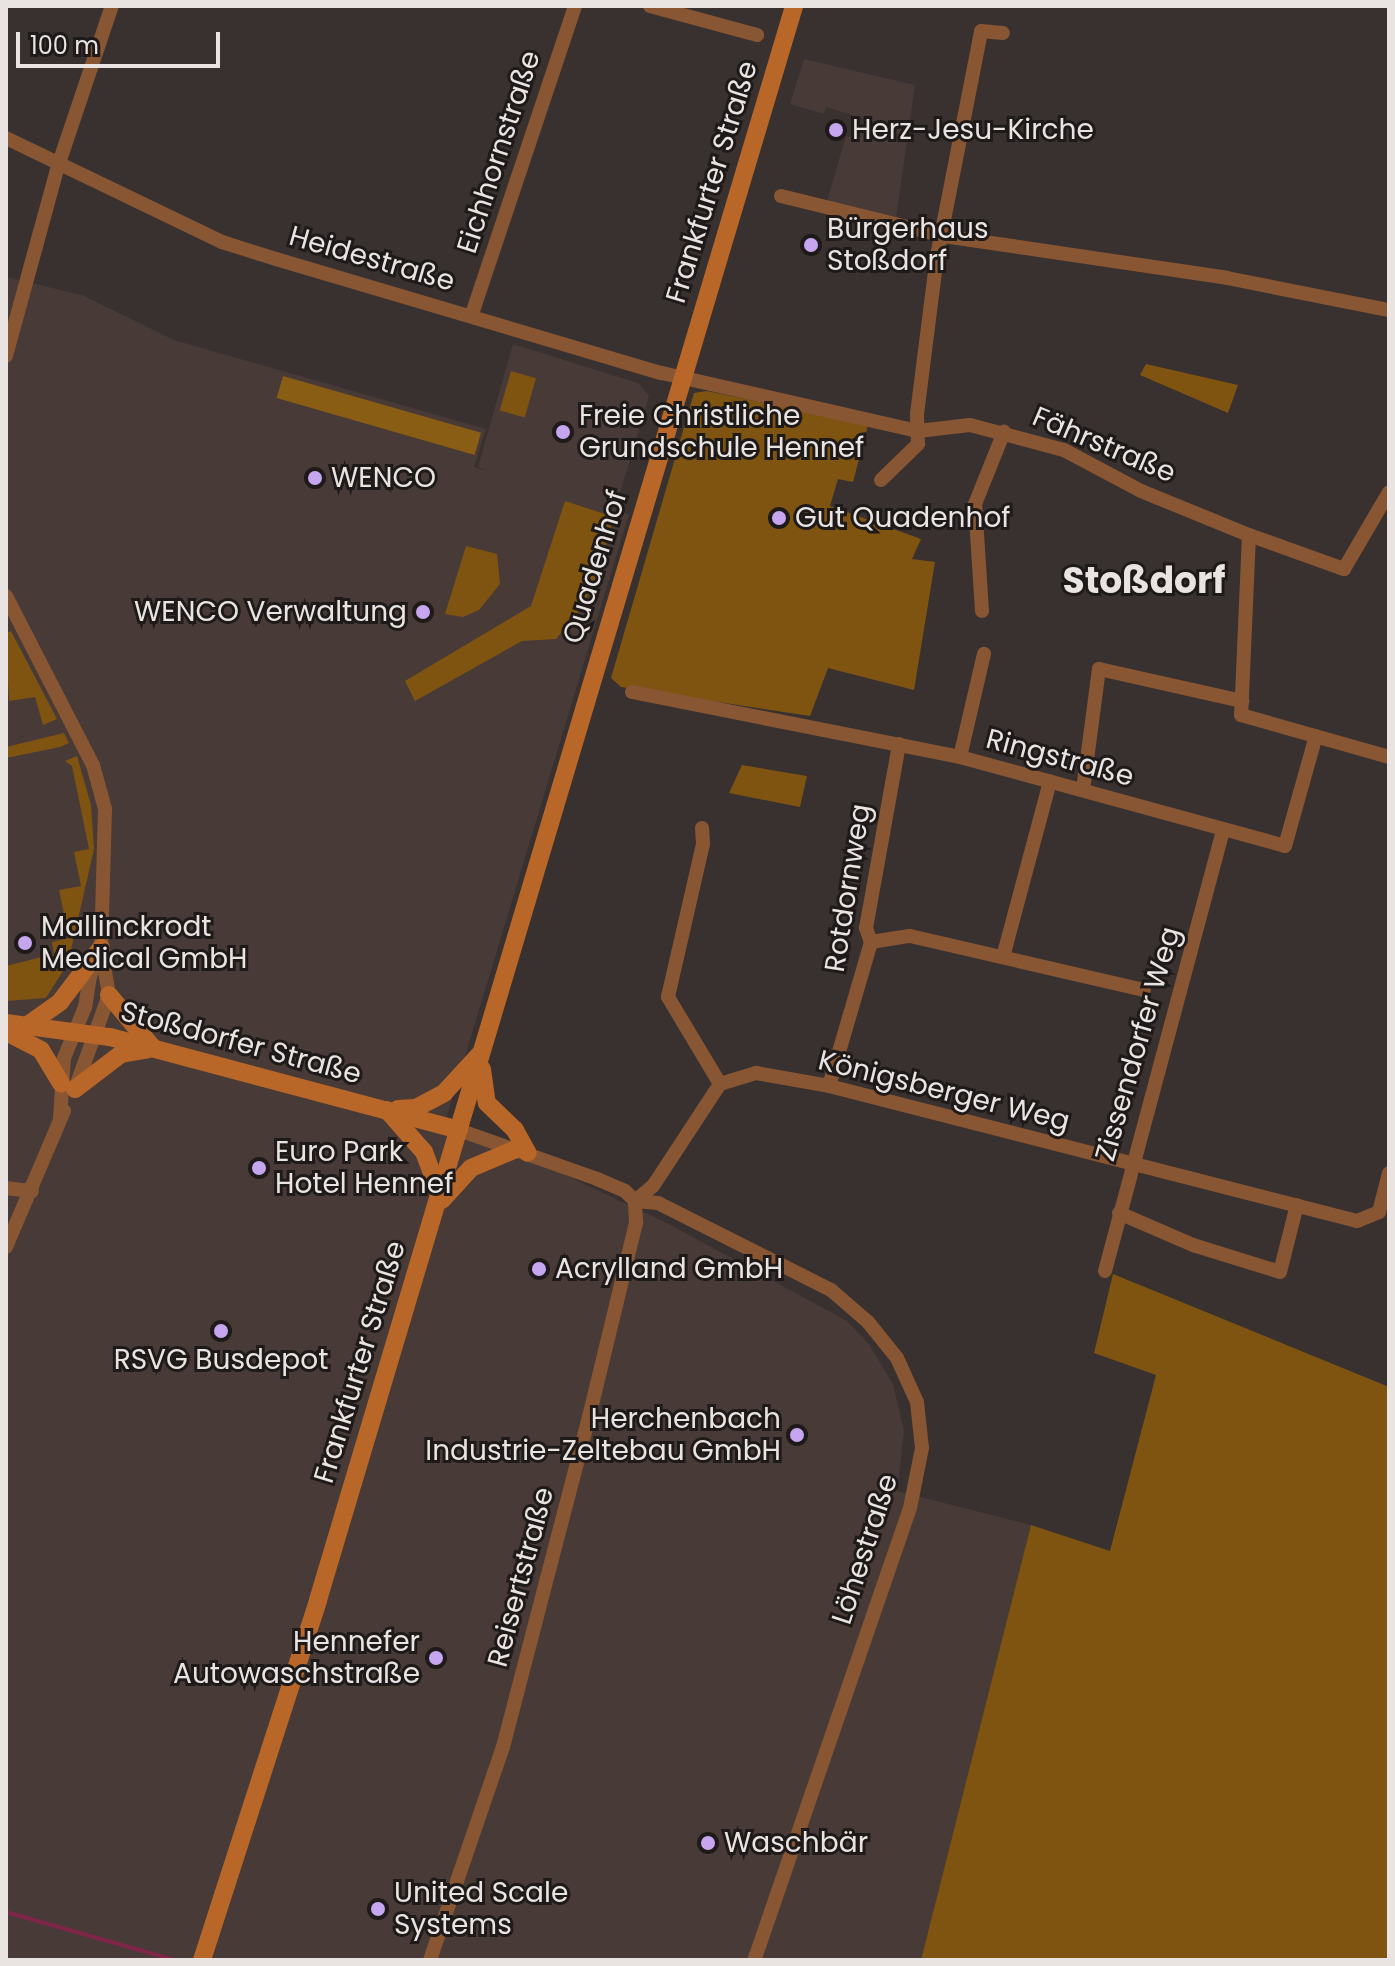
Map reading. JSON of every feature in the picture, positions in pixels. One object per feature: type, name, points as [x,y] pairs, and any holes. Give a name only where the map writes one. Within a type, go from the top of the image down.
[{"type":"main road","name":"Frankfurter Straße","points":[[683,375],[794,6]]},
{"type":"main road","name":"Quadenhof","points":[[589,684],[683,375]]},
{"type":"main road","name":"Frankfurter Straße","points":[[202,1960],[438,1201],[589,684]]},
{"type":"main road","points":[[29,1024],[60,1002],[101,948]]},
{"type":"main road","points":[[6,1032],[41,1050],[68,1086],[121,1054],[153,1048],[109,995]]},
{"type":"main road","name":"Stoßdorfer Straße","points":[[6,1023],[96,1034],[459,1130]]},
{"type":"main road","points":[[387,1110],[416,1108],[444,1093],[483,1050]]},
{"type":"main road","points":[[387,1110],[424,1152],[438,1201],[471,1168],[522,1151],[515,1130],[487,1103],[481,1083],[483,1050]]},
{"type":"street","points":[[6,356],[58,166],[112,6]]},
{"type":"street","name":"Eichhornstraße","points":[[472,314],[575,6]]},
{"type":"street","points":[[650,6],[757,35]]},
{"type":"street","points":[[881,480],[914,450],[937,256],[944,236],[981,31],[1003,33]]},
{"type":"street","name":"Heidestraße","points":[[6,138],[58,166],[222,242],[472,314],[634,365],[683,375]]},
{"type":"street","points":[[781,196],[944,236],[1227,278],[1389,310]]},
{"type":"street","name":"Fährstraße","points":[[683,375],[918,431],[970,425],[1004,432],[1064,450],[1141,491],[1344,569],[1389,492]]},
{"type":"street","points":[[982,611],[975,504],[1004,432]]},
{"type":"street","points":[[1249,535],[1241,715],[1389,757]]},
{"type":"street","points":[[6,596],[93,765],[108,842],[101,948],[76,1030],[64,1058],[68,1086]]},
{"type":"street","points":[[960,757],[984,654]]},
{"type":"street","points":[[1083,790],[1099,669],[1242,701]]},
{"type":"street","name":"Ringstraße","points":[[632,692],[960,757],[1223,832],[1285,846],[1316,736]]},
{"type":"street","name":"Rotdornweg","points":[[829,1086],[871,942],[866,928],[899,744]]},
{"type":"street","points":[[1003,957],[1050,781]]},
{"type":"street","points":[[635,1201],[653,1186],[720,1084],[668,997],[703,844],[702,828]]},
{"type":"street","name":"Zissendorfer Weg","points":[[1105,1271],[1131,1166],[1167,1053],[1223,832]]},
{"type":"street","points":[[871,942],[910,936],[1144,990]]},
{"type":"street","name":"Stoßdorfer Straße","points":[[101,948],[109,995]]},
{"type":"street","points":[[6,1247],[32,1191],[60,1118],[68,1086],[96,1034],[109,995]]},
{"type":"street","name":"Königsberger Weg","points":[[720,1084],[756,1073],[829,1086],[1131,1166],[1357,1221],[1371,1218],[1379,1212],[1389,1173]]},
{"type":"street","name":"Löhestraße","points":[[459,1130],[625,1191],[635,1201],[658,1203],[831,1290],[868,1322],[897,1358],[917,1402],[922,1448],[910,1508],[754,1960]]},
{"type":"street","points":[[6,1188],[32,1191]]},
{"type":"street","name":"Reisertstraße","points":[[430,1960],[503,1747],[589,1417],[636,1222],[635,1201]]},
{"type":"street","points":[[1119,1213],[1193,1245],[1280,1272],[1297,1205]]},
{"type":"shaded area","points":[[804,59],[915,85],[896,218],[827,201],[846,136],[859,139],[864,119],[826,107],[824,114],[790,104]]},
{"type":"shaded area","points":[[6,277],[82,295],[174,340],[486,429],[474,467],[493,473],[478,467],[513,344],[638,383],[649,396],[615,510],[629,514],[446,1119],[667,1223],[847,1321],[869,1344],[893,1384],[904,1431],[897,1491],[1031,1525],[921,1960],[6,1960]]},
{"type":"shaded area","points":[[1146,364],[1238,385],[1228,413],[1140,375]]},
{"type":"shaded area","points":[[511,371],[536,378],[525,418],[500,410]]},
{"type":"shaded area","points":[[283,376],[481,433],[475,455],[277,398]]},
{"type":"shaded area","points":[[707,391],[868,425],[853,482],[838,479],[830,506],[921,539],[912,559],[935,562],[914,690],[828,668],[810,716],[621,687],[611,678],[694,393]]},
{"type":"shaded area","points":[[565,501],[614,517],[594,585],[578,612],[556,639],[522,641],[415,701],[405,681],[531,606]]},
{"type":"shaded area","points":[[466,546],[497,554],[500,584],[479,610],[463,617],[445,614]]},
{"type":"shaded area","points":[[11,631],[57,719],[43,725],[35,697],[9,701],[6,633]]},
{"type":"shaded area","points":[[64,733],[69,743],[60,747],[6,758],[6,747]]},
{"type":"shaded area","points":[[77,756],[91,805],[94,849],[68,963],[46,998],[6,1001],[6,966],[54,954],[52,942],[69,938],[59,890],[81,886],[74,852],[89,849],[72,766],[65,761]]},
{"type":"shaded area","points":[[742,765],[807,776],[800,807],[729,793]]},
{"type":"shaded area","points":[[1113,1274],[1389,1387],[1389,1960],[921,1960],[1031,1525],[1110,1551],[1156,1375],[1094,1353]]},
{"type":"waterway","points":[[6,1912],[175,1960]]},
{"type":"place","name":"Herz-Jesu-Kirche","points":[[836,130]]},
{"type":"place","name":"Bürgerhaus Stoßdorf","points":[[811,245]]},
{"type":"place","name":"Freie Christliche Grundschule Hennef","points":[[563,432]]},
{"type":"place","name":"WENCO","points":[[315,478]]},
{"type":"place","name":"Gut Quadenhof","points":[[779,518]]},
{"type":"place","name":"WENCO Verwaltung","points":[[423,612]]},
{"type":"place","name":"Mallinckrodt Medical GmbH","points":[[25,943]]},
{"type":"place","name":"Euro Park Hotel Hennef","points":[[259,1168]]},
{"type":"place","name":"Acrylland GmbH","points":[[539,1269]]},
{"type":"place","name":"RSVG Busdepot","points":[[221,1331]]},
{"type":"place","name":"Herchenbach Industrie-Zeltebau GmbH","points":[[797,1435]]},
{"type":"place","name":"Hennefer Autowaschstraße","points":[[436,1658]]},
{"type":"place","name":"Waschbär","points":[[708,1843]]},
{"type":"place","name":"United Scale Systems","points":[[378,1909]]},
{"type":"district","name":"Stoßdorf","points":[[1144,581]]}]
